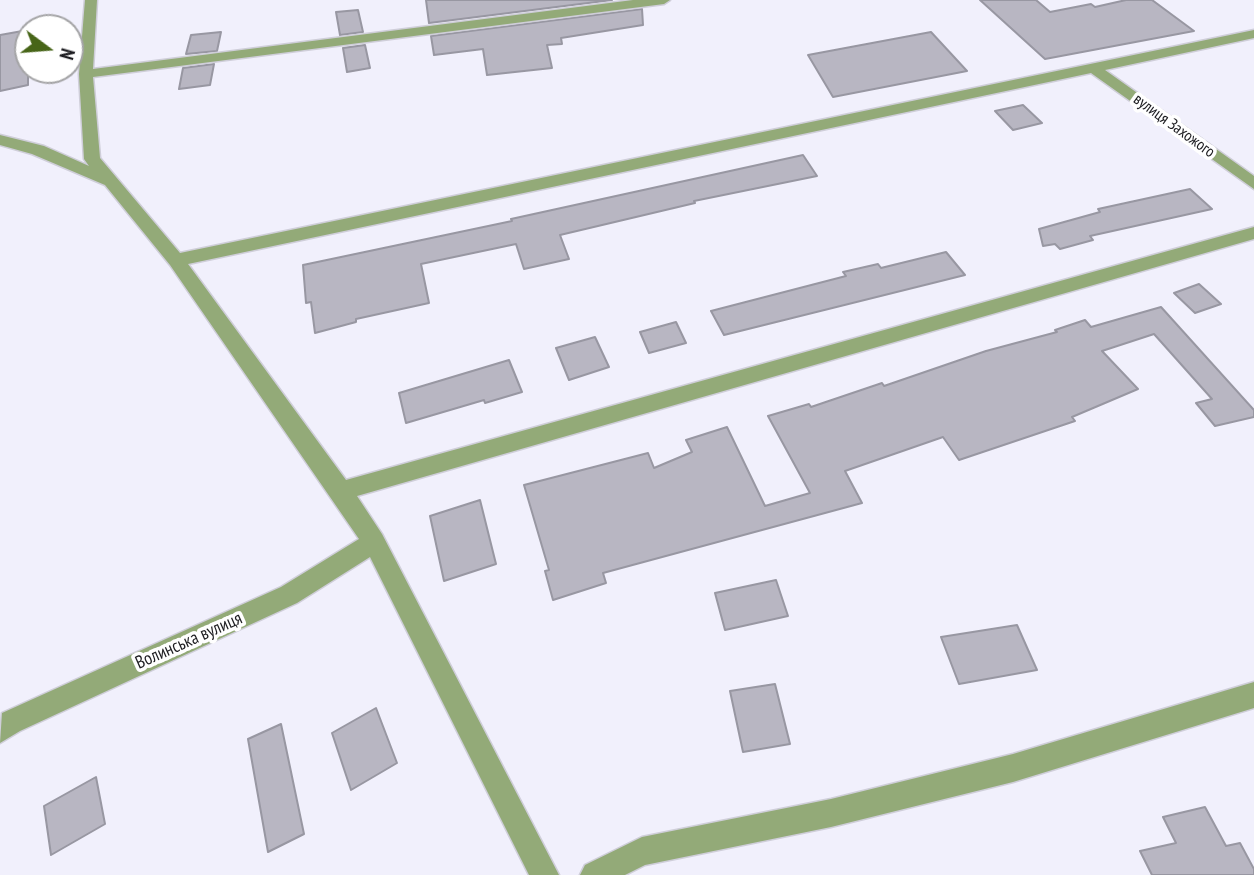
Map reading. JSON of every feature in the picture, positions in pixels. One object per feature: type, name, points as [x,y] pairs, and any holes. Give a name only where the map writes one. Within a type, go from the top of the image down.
[{"type":"street","points":[[91,0],[86,74],[92,159],[176,260],[341,491],[374,542],[544,875]]},
{"type":"street","points":[[86,74],[610,3],[664,0]]},
{"type":"street","points":[[176,260],[1254,34]]},
{"type":"street","name":"вулиця Захожого","points":[[1094,68],[1254,184]]},
{"type":"street","points":[[0,140],[38,150],[111,183]]},
{"type":"street","points":[[341,491],[1254,233]]},
{"type":"street","name":"Волинська вулиця","points":[[0,730],[11,722],[289,596],[374,542]]},
{"type":"street","points":[[595,875],[642,851],[831,813],[1013,768],[1254,695]]},
{"type":"building","points":[[426,0],[612,0],[429,23]]},
{"type":"building","points":[[980,0],[1036,0],[1050,12],[1091,4],[1095,7],[1126,0],[1152,0],[1194,31],[1045,59]]},
{"type":"building","points":[[642,9],[643,25],[561,38],[562,44],[547,45],[552,68],[487,75],[483,49],[434,55],[431,36]]},
{"type":"building","points":[[358,10],[363,32],[340,35],[336,12]]},
{"type":"building","points":[[14,32],[14,84],[28,85],[0,91],[0,35]]},
{"type":"building","points":[[221,32],[217,51],[186,54],[191,35]]},
{"type":"building","points":[[931,32],[967,71],[833,97],[808,55]]},
{"type":"building","points":[[365,45],[370,68],[347,72],[343,48]]},
{"type":"building","points":[[214,64],[210,85],[179,89],[183,68]]},
{"type":"building","points":[[1023,105],[1042,123],[1013,130],[995,111]]},
{"type":"building","points":[[803,155],[817,176],[694,201],[695,203],[560,235],[569,259],[524,269],[516,244],[421,264],[429,303],[356,319],[356,322],[315,333],[311,302],[306,303],[303,265]]},
{"type":"building","points":[[1190,189],[1212,209],[1090,236],[1093,240],[1060,249],[1055,244],[1043,246],[1039,229],[1100,212],[1098,209]]},
{"type":"building","points":[[946,252],[965,275],[724,335],[711,311],[846,276],[843,272],[878,264],[881,268]]},
{"type":"building","points":[[1199,284],[1221,304],[1195,313],[1174,293]]},
{"type":"building","points":[[1161,307],[1254,410],[1254,417],[1215,426],[1196,403],[1212,399],[1154,334],[1102,351],[1138,389],[1072,417],[1075,421],[959,460],[943,437],[845,471],[862,503],[603,573],[606,583],[553,600],[545,571],[549,570],[524,485],[648,453],[654,468],[692,452],[686,440],[727,427],[765,506],[810,493],[768,416],[809,404],[811,407],[882,383],[884,386],[986,351],[1057,332],[1055,330],[1085,320],[1091,327]]},
{"type":"building","points":[[676,322],[686,343],[649,353],[640,332]]},
{"type":"building","points":[[595,337],[609,367],[569,380],[556,348]]},
{"type":"building","points":[[509,360],[522,392],[406,423],[399,393]]},
{"type":"building","points":[[480,500],[496,564],[444,581],[430,516]]},
{"type":"building","points":[[776,580],[788,616],[725,630],[715,593]]},
{"type":"building","points":[[1017,625],[1037,670],[959,684],[941,637]]},
{"type":"building","points":[[775,684],[790,744],[743,752],[730,691]]},
{"type":"building","points":[[376,708],[397,763],[351,790],[332,733]]},
{"type":"building","points":[[281,724],[304,834],[268,852],[248,739]]},
{"type":"building","points":[[96,777],[105,824],[51,855],[44,806]]},
{"type":"building","points":[[1205,807],[1226,846],[1240,843],[1254,869],[1254,875],[1152,875],[1140,851],[1176,843],[1163,817]]}]
